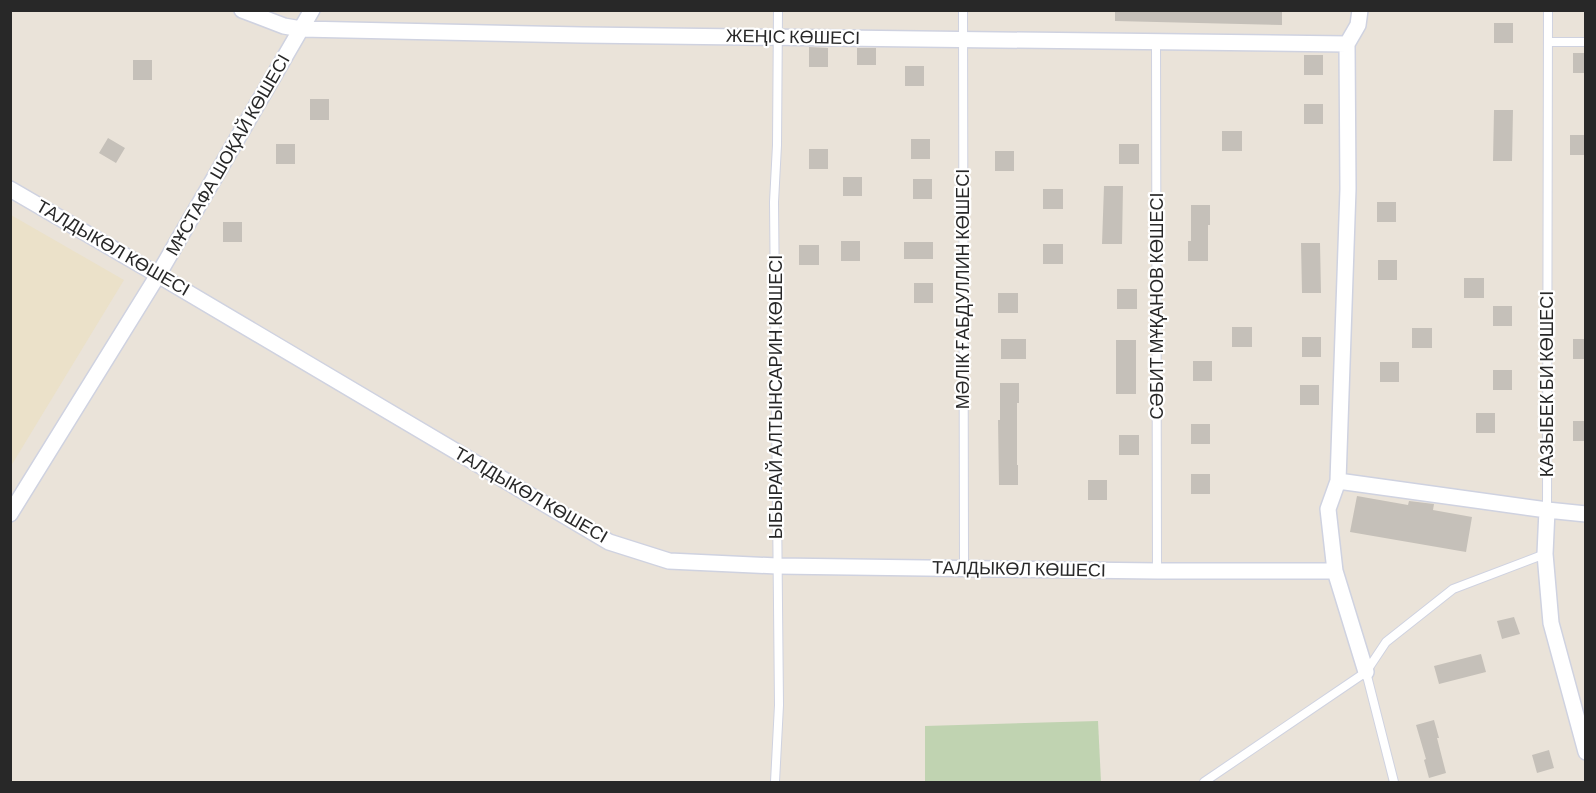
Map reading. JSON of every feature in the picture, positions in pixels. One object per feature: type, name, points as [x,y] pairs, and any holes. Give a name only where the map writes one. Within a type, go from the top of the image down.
[{"type":"street","name":"ЖЕҢІС КӨШЕСІ","points":[[242,10],[284,26],[301,29],[1347,44]]},
{"type":"street","name":"МҰСТАФА ШОҚАЙ КӨШЕСІ","points":[[10,514],[158,275],[312,10]]},
{"type":"street","points":[[1360,10],[1358,25],[1347,44],[1348,189],[1338,481],[1328,509],[1335,571],[1366,672]]},
{"type":"street","name":"ТАЛДЫКӨЛ КӨШЕСІ","points":[[10,189],[609,542],[669,561],[777,566],[1335,571]]},
{"type":"street","points":[[1338,481],[1586,514]]},
{"type":"street","name":"КАЗЫБЕК БИ КӨШЕСІ","points":[[1547,510],[1545,554],[1551,623],[1586,752]]},
{"type":"lane","name":"ЫБЫРАЙ АЛТЫНСАРИН КӨШЕСІ","points":[[775,783],[779,705],[774,202],[778,10]]},
{"type":"lane","name":"МӘЛІК ҒАБДУЛЛИН КӨШЕСІ","points":[[963,10],[964,568]]},
{"type":"lane","name":"КАЗЫБЕК БИ КӨШЕСІ","points":[[1547,510],[1548,10]]},
{"type":"lane","name":"СӘБИТ МҰҚАНОВ КӨШЕСІ","points":[[1156,41],[1157,571]]},
{"type":"lane","points":[[1548,42],[1586,42]]},
{"type":"lane","points":[[1204,783],[1366,672],[1386,642],[1453,589],[1545,554]]},
{"type":"lane","points":[[1366,672],[1394,783]]},
{"type":"shaded area","points":[[11,215],[124,280],[11,466]]},
{"type":"green space","points":[[1098,721],[1101,782],[925,782],[925,726]]},
{"type":"building","points":[[1115,10],[1282,10],[1282,25],[1115,21]]},
{"type":"building","points":[[1494,23],[1513,23],[1513,43],[1494,43]]},
{"type":"building","points":[[809,47],[828,48],[828,67],[809,67]]},
{"type":"building","points":[[857,48],[876,48],[876,65],[857,65]]},
{"type":"building","points":[[1573,53],[1586,53],[1586,73],[1573,73]]},
{"type":"building","points":[[1304,55],[1323,55],[1323,75],[1304,75]]},
{"type":"building","points":[[133,60],[152,60],[152,80],[133,80]]},
{"type":"building","points":[[905,66],[924,66],[924,86],[905,86]]},
{"type":"building","points":[[310,99],[329,99],[329,120],[310,120]]},
{"type":"building","points":[[1304,104],[1323,104],[1323,124],[1304,124]]},
{"type":"building","points":[[1494,110],[1513,110],[1512,161],[1493,161]]},
{"type":"building","points":[[1222,131],[1242,131],[1242,151],[1222,151]]},
{"type":"building","points":[[1570,135],[1586,135],[1586,155],[1570,155]]},
{"type":"building","points":[[108,138],[125,148],[116,163],[99,153]]},
{"type":"building","points":[[911,139],[930,139],[930,159],[911,159]]},
{"type":"building","points":[[276,144],[295,144],[295,164],[276,164]]},
{"type":"building","points":[[1119,144],[1139,144],[1139,164],[1119,164]]},
{"type":"building","points":[[809,149],[828,149],[828,169],[809,169]]},
{"type":"building","points":[[995,151],[1014,151],[1014,171],[995,171]]},
{"type":"building","points":[[843,177],[862,177],[862,196],[843,196]]},
{"type":"building","points":[[913,179],[932,179],[932,199],[913,199]]},
{"type":"building","points":[[1104,186],[1123,186],[1122,244],[1102,244]]},
{"type":"building","points":[[1043,189],[1063,189],[1063,209],[1043,209]]},
{"type":"building","points":[[1377,202],[1396,202],[1396,222],[1377,222]]},
{"type":"building","points":[[1191,205],[1210,205],[1208,261],[1188,261],[1188,241],[1191,241]]},
{"type":"building","points":[[223,222],[242,222],[242,242],[223,242]]},
{"type":"building","points":[[841,241],[860,241],[860,261],[841,261]]},
{"type":"building","points":[[904,242],[933,242],[933,259],[904,259]]},
{"type":"building","points":[[1301,243],[1320,243],[1321,293],[1302,293]]},
{"type":"building","points":[[1043,244],[1063,244],[1063,264],[1043,264]]},
{"type":"building","points":[[799,245],[819,245],[819,265],[799,265]]},
{"type":"building","points":[[1378,260],[1397,260],[1397,280],[1378,280]]},
{"type":"building","points":[[1464,278],[1484,278],[1484,298],[1464,298]]},
{"type":"building","points":[[914,283],[933,283],[933,303],[914,303]]},
{"type":"building","points":[[1117,289],[1137,289],[1137,309],[1117,309]]},
{"type":"building","points":[[998,293],[1018,293],[1018,313],[998,313]]},
{"type":"building","points":[[1493,306],[1512,306],[1512,326],[1493,326]]},
{"type":"building","points":[[1232,327],[1252,327],[1252,347],[1232,347]]},
{"type":"building","points":[[1412,328],[1432,328],[1432,348],[1412,348]]},
{"type":"building","points":[[1302,337],[1321,337],[1321,357],[1302,357]]},
{"type":"building","points":[[1001,339],[1026,339],[1026,359],[1001,359]]},
{"type":"building","points":[[1573,339],[1586,339],[1586,359],[1573,359]]},
{"type":"building","points":[[1116,340],[1136,340],[1136,394],[1116,394]]},
{"type":"building","points":[[1193,361],[1212,361],[1212,381],[1193,381]]},
{"type":"building","points":[[1380,362],[1399,362],[1399,382],[1380,382]]},
{"type":"building","points":[[1493,370],[1512,370],[1512,390],[1493,390]]},
{"type":"building","points":[[1000,383],[1019,383],[1019,403],[1017,403],[1018,485],[999,485]]},
{"type":"building","points":[[1300,385],[1319,385],[1319,405],[1300,405]]},
{"type":"building","points":[[1476,413],[1495,413],[1495,433],[1476,433]]},
{"type":"building","points":[[1573,421],[1586,421],[1586,441],[1573,441]]},
{"type":"building","points":[[1191,424],[1210,424],[1210,444],[1191,444]]},
{"type":"building","points":[[1119,435],[1139,435],[1139,455],[1119,455]]},
{"type":"building","points":[[1191,474],[1210,474],[1210,494],[1191,494]]},
{"type":"building","points":[[1088,480],[1107,480],[1107,500],[1088,500]]},
{"type":"building","points":[[1357,496],[1408,505],[1409,501],[1434,504],[1433,510],[1472,517],[1466,552],[1350,532]]},
{"type":"building","points":[[1514,617],[1520,634],[1502,639],[1497,621]]},
{"type":"building","points":[[1481,654],[1486,672],[1439,684],[1434,666]]},
{"type":"building","points":[[1434,720],[1446,773],[1429,778],[1416,725]]},
{"type":"building","points":[[1549,750],[1554,768],[1537,773],[1532,755]]}]
